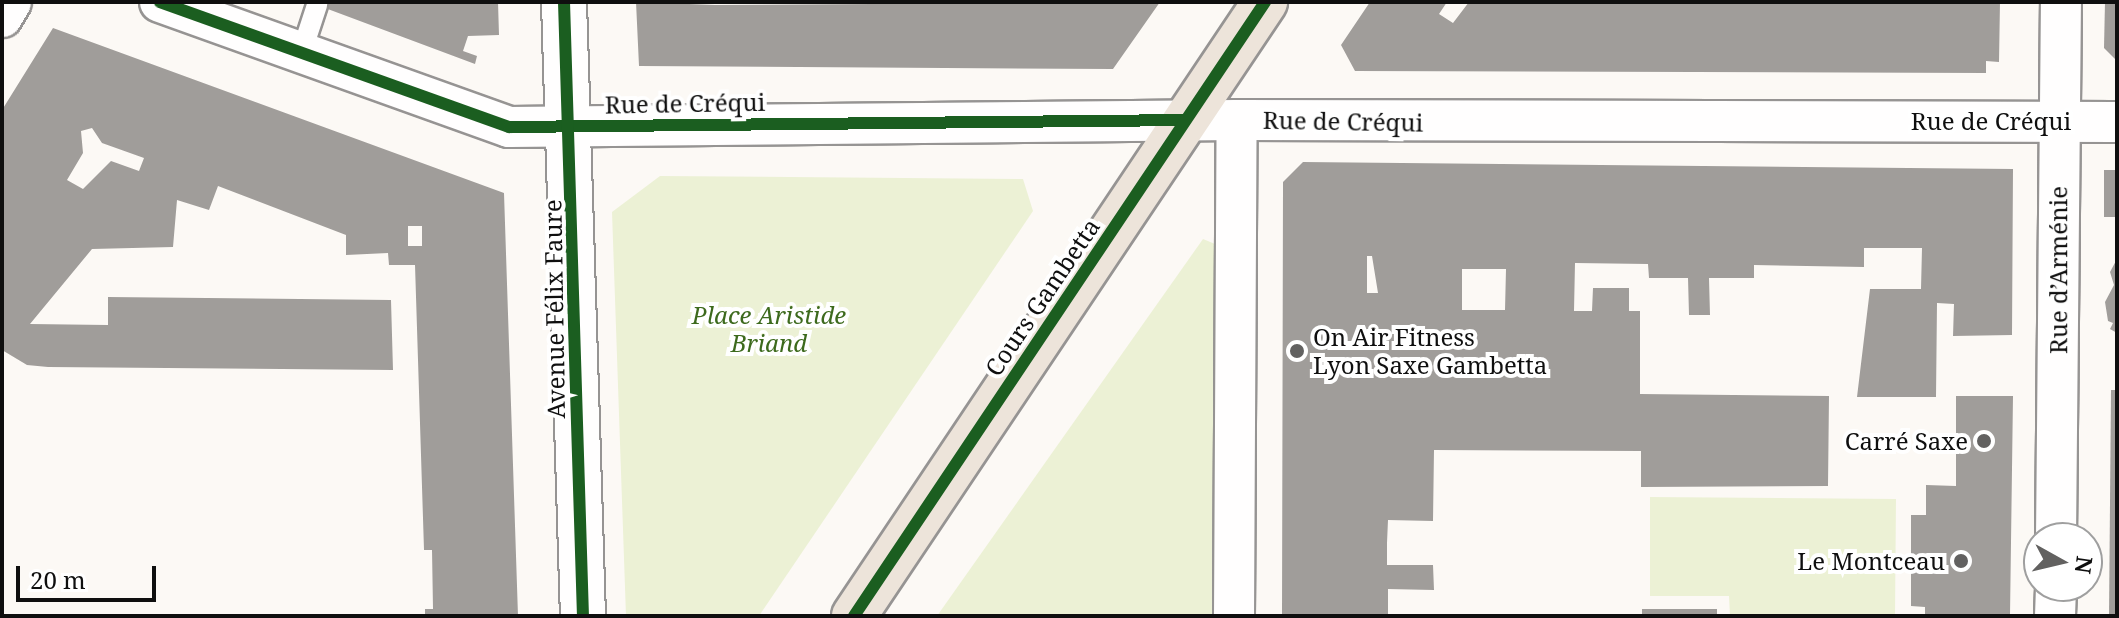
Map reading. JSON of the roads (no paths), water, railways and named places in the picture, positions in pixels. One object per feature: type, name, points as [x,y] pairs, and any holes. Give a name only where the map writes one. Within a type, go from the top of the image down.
[{"type":"main road","name":"Cours Gambetta","points":[[854,616],[1265,2]]},
{"type":"street","points":[[2,17],[11,2]]},
{"type":"street","name":"Rue de Créqui","points":[[160,2],[481,120],[509,127],[1185,120],[2117,122]]},
{"type":"street","name":"Avenue Félix Faure","points":[[564,2],[583,616]]},
{"type":"street","name":"Rue d’Arménie","points":[[2056,522],[2061,2]]},
{"type":"street","points":[[1234,616],[1237,120]]},
{"type":"lane","points":[[301,54],[317,5]]},
{"type":"place","name":"On Air Fitness Lyon Saxe Gambetta","points":[[1297,351]]},
{"type":"place","name":"Carré Saxe","points":[[1984,441]]},
{"type":"place","name":"Le Montceau","points":[[1961,561]]},
{"type":"park label","name":"Place Aristide Briand","points":[[769,329]]}]
